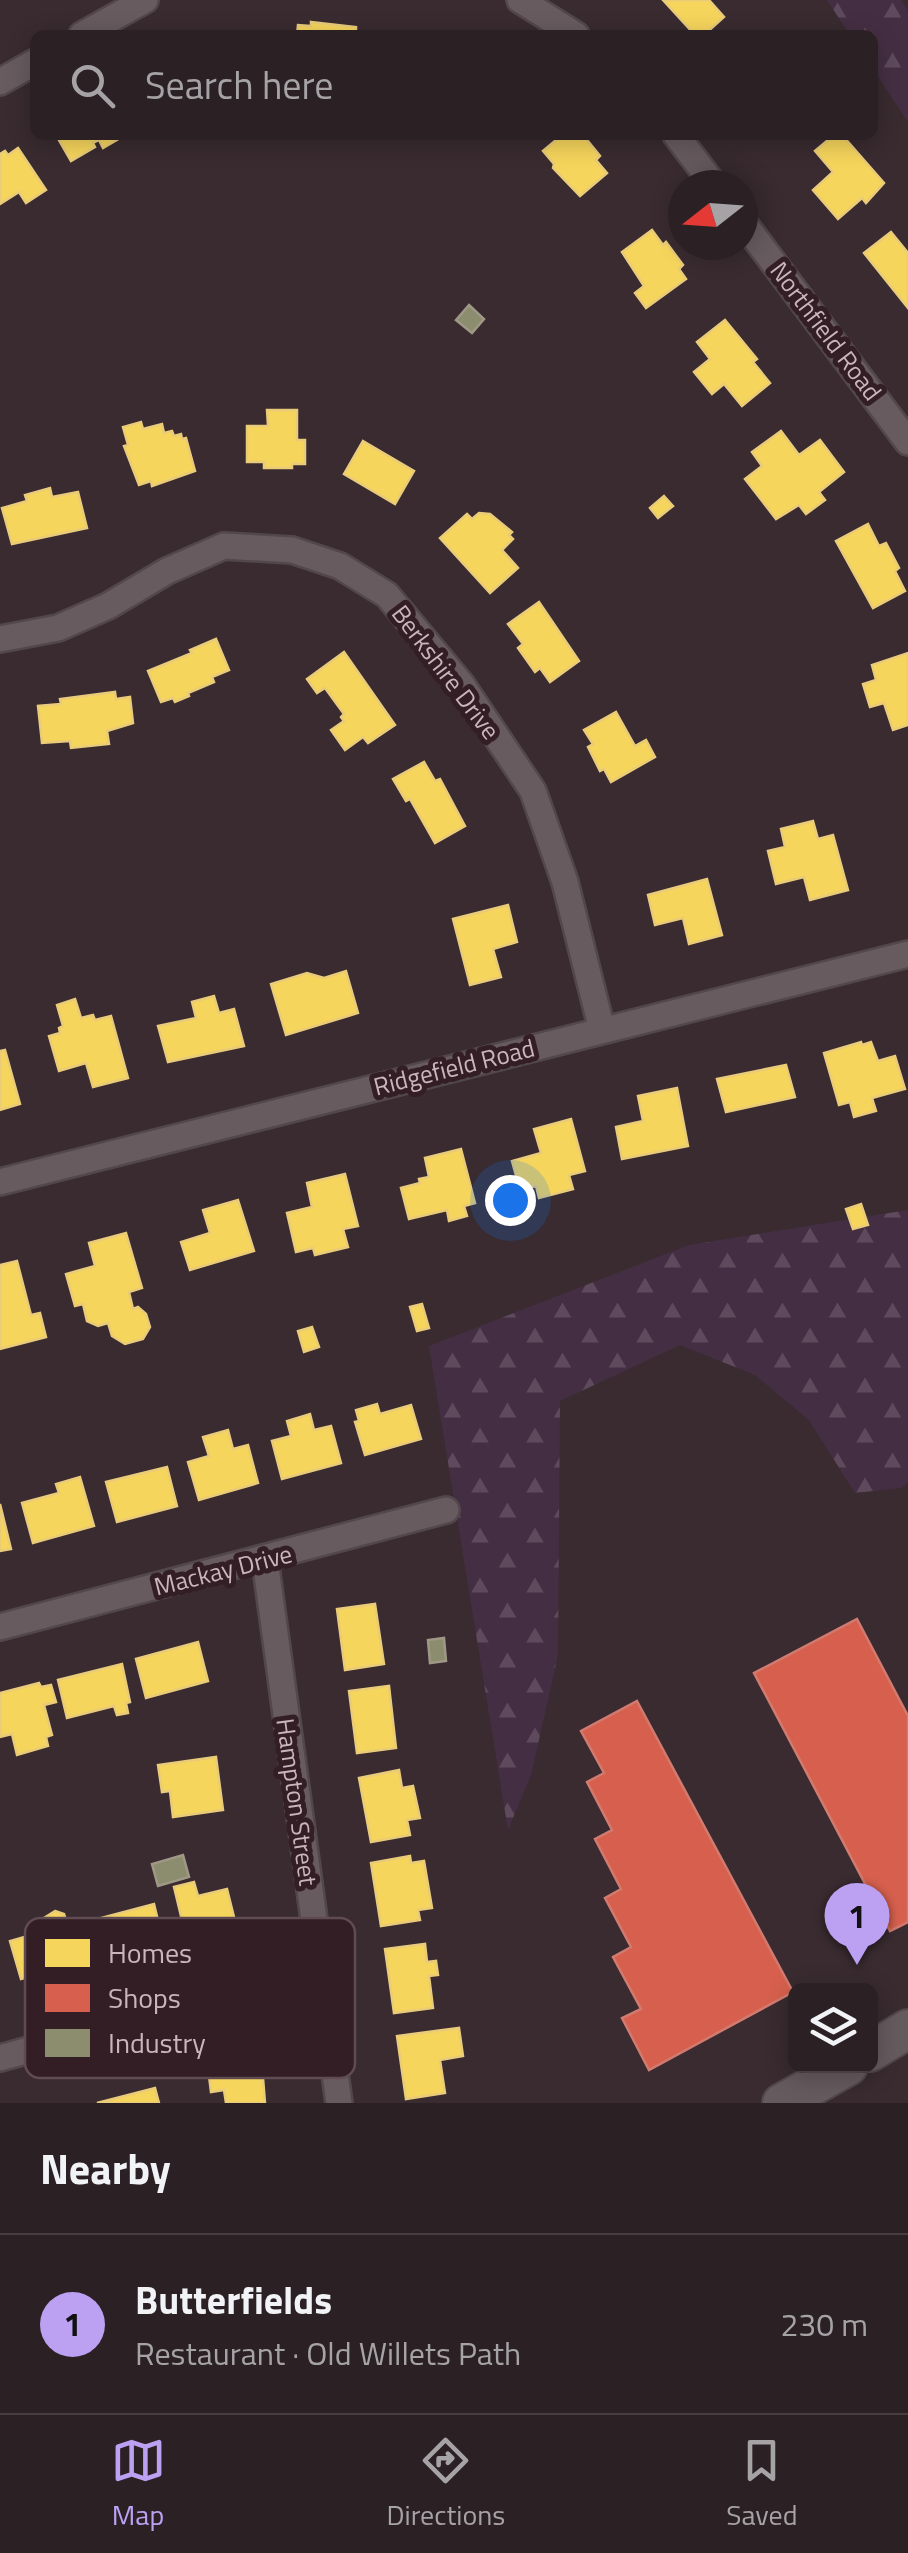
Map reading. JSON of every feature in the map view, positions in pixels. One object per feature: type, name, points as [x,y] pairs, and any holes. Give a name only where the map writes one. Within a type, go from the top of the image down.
[{"type":"main road","points":[[878,2047],[908,2029]]},
{"type":"main road","points":[[782,2103],[836,2073]]},
{"type":"street","points":[[91,30],[146,0]]},
{"type":"street","points":[[520,0],[568,30]]},
{"type":"street","points":[[0,82],[30,65]]},
{"type":"street","points":[[680,140],[703,170]]},
{"type":"street","name":"Northfield Road","points":[[758,242],[908,442]]},
{"type":"street","name":"Berkshire Drive","points":[[0,639],[58,628],[224,546],[292,550],[340,566],[387,595],[462,685],[533,791],[565,882],[602,1030]]},
{"type":"street","name":"Ridgefield Road","points":[[0,1182],[908,954]]},
{"type":"street","name":"Mackay Drive","points":[[0,1627],[446,1510]]},
{"type":"street","name":"Hampton Street","points":[[265,1560],[313,1918]]},
{"type":"street","points":[[0,2058],[25,2051]]},
{"type":"street","name":"Hampton Street","points":[[336,2078],[340,2103]]},
{"type":"green space","points":[[827,0],[901,0],[908,11],[908,122],[878,77],[878,30],[847,30]]},
{"type":"green space","points":[[908,1210],[908,1482],[901,1488],[855,1493],[809,1420],[755,1375],[680,1345],[560,1401],[558,1655],[531,1775],[508,1830],[429,1346],[689,1245]]},
{"type":"building: Homes","points":[[663,0],[709,0],[724,17],[710,30],[690,30]]},
{"type":"building: Homes","points":[[311,22],[356,30],[298,30],[298,25],[311,26]]},
{"type":"building: Homes","points":[[59,140],[99,140],[93,143],[95,147],[71,161]]},
{"type":"building: Homes","points":[[99,140],[117,140],[103,148]]},
{"type":"building: Homes","points":[[556,140],[587,140],[607,173],[580,196],[553,168],[543,151]]},
{"type":"building: Homes","points":[[828,140],[846,140],[884,183],[866,203],[862,198],[838,219],[813,190],[833,172],[815,151]]},
{"type":"building: Homes","points":[[18,148],[46,190],[26,203],[19,192],[0,204],[0,154],[5,151],[8,155]]},
{"type":"building: Homes","points":[[652,230],[663,245],[668,245],[668,260],[679,260],[683,265],[679,269],[686,279],[646,308],[635,293],[644,286],[622,252]]},
{"type":"building: Homes","points":[[891,232],[908,253],[908,308],[864,253]]},
{"type":"building: Homes","points":[[725,320],[757,359],[753,362],[770,383],[742,406],[724,384],[712,394],[694,372],[710,359],[697,342]]},
{"type":"building: Homes","points":[[267,410],[297,410],[297,440],[305,440],[305,464],[264,468],[264,462],[247,462],[247,426],[268,426]]},
{"type":"building: Homes","points":[[141,422],[143,429],[162,424],[164,433],[172,431],[174,436],[181,434],[182,439],[186,438],[195,471],[152,486],[151,481],[139,485],[124,446],[128,445],[123,427]]},
{"type":"building: Homes","points":[[781,431],[799,455],[820,440],[844,472],[819,492],[825,500],[806,514],[799,505],[776,519],[745,479],[762,466],[752,452]]},
{"type":"building: Homes","points":[[363,441],[414,471],[395,504],[344,474]]},
{"type":"building: Homes","points":[[50,488],[52,497],[78,492],[87,528],[12,544],[2,508],[27,501],[25,495]]},
{"type":"building: Homes","points":[[664,496],[673,506],[658,518],[650,508]]},
{"type":"building: Homes","points":[[479,513],[490,514],[512,532],[509,535],[513,539],[502,550],[518,568],[490,593],[440,538],[467,514],[472,519]]},
{"type":"building: Homes","points":[[868,524],[879,546],[886,543],[905,591],[873,608],[836,541]]},
{"type":"building: Homes","points":[[539,602],[579,661],[550,682],[540,668],[535,672],[518,648],[523,644],[508,624]]},
{"type":"building: Homes","points":[[216,639],[229,670],[212,677],[214,682],[188,693],[189,696],[161,702],[148,671]]},
{"type":"building: Homes","points":[[344,652],[395,725],[368,743],[363,737],[345,750],[331,730],[344,721],[344,714],[325,688],[317,693],[307,679]]},
{"type":"building: Homes","points":[[908,653],[908,725],[893,730],[884,703],[870,707],[863,684],[876,680],[872,665]]},
{"type":"building: Homes","points":[[115,692],[116,699],[130,697],[133,723],[107,731],[109,744],[71,748],[70,741],[42,743],[38,706]]},
{"type":"building: Homes","points":[[616,712],[635,746],[646,740],[655,757],[611,782],[604,769],[600,771],[588,747],[593,744],[584,730]]},
{"type":"building: Homes","points":[[424,762],[435,781],[440,779],[465,826],[435,843],[410,799],[406,801],[393,779]]},
{"type":"building: Homes","points":[[813,821],[818,839],[833,835],[848,890],[810,900],[804,877],[776,884],[768,851],[785,847],[781,829]]},
{"type":"building: Homes","points":[[707,879],[722,935],[689,944],[683,918],[655,925],[648,895]]},
{"type":"building: Homes","points":[[508,905],[517,942],[493,949],[501,977],[470,985],[453,919]]},
{"type":"building: Homes","points":[[346,971],[358,1013],[286,1035],[271,984],[307,973],[324,978]]},
{"type":"building: Homes","points":[[214,996],[219,1013],[234,1009],[244,1046],[168,1062],[158,1026],[196,1018],[192,1002]]},
{"type":"building: Homes","points":[[75,999],[81,1018],[111,1016],[128,1078],[93,1087],[86,1063],[59,1071],[49,1036],[60,1033],[63,1026],[57,1005]]},
{"type":"building: Homes","points":[[871,1042],[878,1061],[895,1056],[905,1089],[872,1098],[876,1111],[854,1117],[850,1102],[839,1105],[824,1053]]},
{"type":"building: Homes","points":[[5,1050],[20,1104],[0,1110],[0,1051]]},
{"type":"building: Homes","points":[[786,1065],[795,1097],[726,1112],[717,1079]]},
{"type":"building: Homes","points":[[677,1088],[688,1146],[622,1159],[616,1127],[643,1121],[638,1096]]},
{"type":"building: Homes","points":[[571,1119],[585,1171],[569,1175],[573,1189],[539,1198],[536,1186],[520,1190],[512,1161],[541,1153],[534,1129]]},
{"type":"building: Homes","points":[[461,1149],[475,1203],[464,1206],[467,1216],[449,1221],[447,1210],[409,1219],[401,1188],[429,1177],[425,1158]]},
{"type":"building: Homes","points":[[345,1174],[358,1226],[343,1229],[348,1247],[315,1255],[313,1248],[296,1252],[287,1213],[312,1207],[307,1183]]},
{"type":"building: Homes","points":[[238,1200],[254,1251],[190,1270],[181,1242],[210,1233],[203,1210]]},
{"type":"building: Homes","points":[[861,1204],[868,1225],[853,1229],[846,1209]]},
{"type":"building: Homes","points":[[126,1233],[142,1288],[129,1292],[133,1309],[138,1307],[146,1314],[150,1327],[143,1339],[125,1344],[112,1336],[108,1323],[98,1326],[87,1321],[83,1304],[75,1306],[66,1274],[95,1266],[89,1243]]},
{"type":"building: Homes","points":[[17,1261],[31,1315],[40,1313],[46,1337],[0,1349],[0,1265]]},
{"type":"building: Homes","points":[[422,1304],[429,1328],[417,1331],[410,1307]]},
{"type":"building: Homes","points":[[312,1327],[319,1347],[304,1352],[298,1331]]},
{"type":"building: Homes","points":[[377,1404],[380,1414],[411,1405],[421,1439],[365,1455],[355,1422],[359,1421],[356,1410]]},
{"type":"building: Homes","points":[[310,1414],[314,1430],[331,1426],[341,1463],[282,1479],[272,1441],[291,1436],[287,1421]]},
{"type":"building: Homes","points":[[228,1430],[233,1449],[248,1445],[258,1483],[199,1500],[188,1462],[209,1456],[203,1437]]},
{"type":"building: Homes","points":[[167,1467],[177,1506],[117,1522],[106,1482]]},
{"type":"building: Homes","points":[[80,1477],[94,1526],[33,1543],[22,1503],[59,1493],[56,1484]]},
{"type":"building: Homes","points":[[0,1504],[11,1549],[0,1551]]},
{"type":"building: Homes","points":[[375,1604],[384,1664],[345,1670],[337,1609]]},
{"type":"building: Homes","points":[[198,1642],[208,1681],[146,1698],[136,1659]]},
{"type":"building: Homes","points":[[122,1664],[130,1702],[126,1703],[128,1713],[117,1715],[114,1706],[67,1718],[58,1680]]},
{"type":"building: Homes","points":[[39,1683],[41,1687],[51,1685],[56,1702],[44,1705],[52,1735],[46,1737],[48,1746],[17,1755],[12,1734],[0,1737],[0,1693]]},
{"type":"building: Homes","points":[[389,1686],[396,1748],[357,1753],[349,1691]]},
{"type":"building: Homes","points":[[216,1757],[223,1810],[173,1817],[170,1791],[162,1792],[158,1765]]},
{"type":"building: Homes","points":[[399,1770],[402,1788],[413,1786],[420,1818],[407,1820],[410,1835],[371,1842],[359,1778]]},
{"type":"building: Homes","points":[[410,1856],[411,1863],[424,1861],[432,1908],[418,1910],[420,1920],[381,1926],[371,1863]]},
{"type":"building: Homes","points":[[194,1882],[198,1896],[227,1889],[234,1918],[181,1918],[174,1887]]},
{"type":"building: Homes","points":[[154,1904],[157,1918],[102,1918]]},
{"type":"building: Homes","points":[[55,1911],[65,1918],[44,1918]]},
{"type":"building: Homes","points":[[25,1937],[25,1978],[21,1979],[10,1941]]},
{"type":"building: Homes","points":[[425,1944],[427,1962],[436,1961],[438,1975],[429,1976],[433,2008],[394,2013],[385,1949]]},
{"type":"building: Homes","points":[[459,2028],[463,2056],[440,2060],[445,2093],[406,2099],[397,2036]]},
{"type":"building: Homes","points":[[209,2078],[263,2078],[265,2103],[226,2103],[224,2090],[211,2092]]},
{"type":"building: Homes","points":[[155,2088],[159,2103],[97,2103]]},
{"type":"building: Shops","points":[[857,1619],[908,1716],[908,1922],[890,1931],[754,1673]]},
{"type":"building: Shops","points":[[637,1701],[788,1983],[788,1995],[649,2070],[622,2018],[641,2009],[613,1957],[631,1947],[605,1898],[621,1889],[595,1839],[612,1830],[587,1782],[604,1773],[581,1731]]},
{"type":"building: Industry","points":[[469,305],[484,319],[472,333],[456,320]]},
{"type":"building: Industry","points":[[444,1638],[446,1661],[430,1663],[428,1640]]},
{"type":"building: Industry","points":[[183,1855],[189,1877],[158,1886],[152,1864]]},
{"type":"place","name":"Butterfields","points":[[857,1965]]}]
